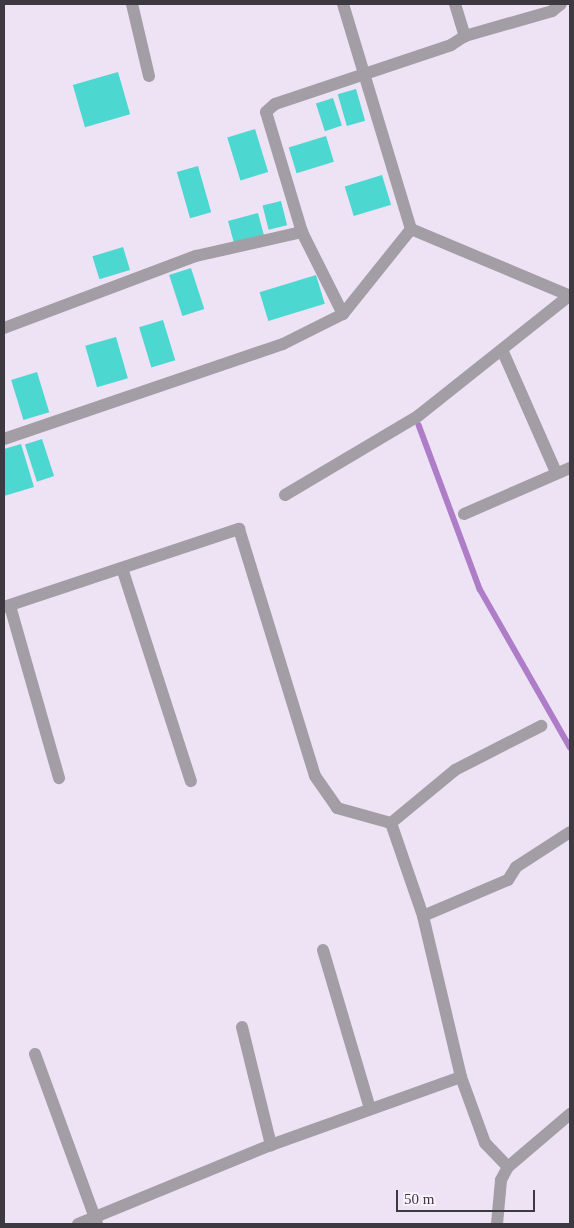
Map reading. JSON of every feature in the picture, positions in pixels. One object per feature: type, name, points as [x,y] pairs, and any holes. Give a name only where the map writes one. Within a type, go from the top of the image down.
[{"type":"street","points":[[132,4],[149,76]]},
{"type":"street","points":[[343,4],[367,74],[411,229]]},
{"type":"street","points":[[456,4],[466,36]]},
{"type":"street","points":[[343,314],[302,232],[266,112],[276,104],[367,74],[466,36],[552,11],[561,4]]},
{"type":"street","points":[[285,495],[418,416],[486,358],[503,352],[570,296],[411,229]]},
{"type":"street","points":[[4,439],[283,344],[343,314],[411,229]]},
{"type":"street","points":[[4,328],[196,256],[302,232]]},
{"type":"street","points":[[503,352],[556,472]]},
{"type":"street","points":[[464,514],[556,472],[570,468]]},
{"type":"street","points":[[59,778],[7,606],[239,529],[315,776],[337,808],[392,823]]},
{"type":"street","points":[[122,568],[191,781]]},
{"type":"street","points":[[392,823],[454,770],[541,726]]},
{"type":"street","points":[[392,823],[423,916],[461,1077],[485,1143],[508,1167]]},
{"type":"street","points":[[423,916],[508,880],[516,868],[570,832]]},
{"type":"street","points":[[323,950],[370,1108]]},
{"type":"street","points":[[242,1027],[271,1145]]},
{"type":"street","points":[[35,1054],[96,1220]]},
{"type":"street","points":[[78,1224],[96,1220],[271,1145],[461,1077]]},
{"type":"street","points":[[497,1224],[501,1180],[508,1167],[570,1114]]},
{"type":"building","points":[[118,72],[130,114],[85,127],[73,85]]},
{"type":"building","points":[[356,89],[365,121],[347,126],[338,94]]},
{"type":"building","points":[[333,98],[342,126],[325,131],[316,104]]},
{"type":"building","points":[[255,129],[268,172],[240,181],[227,137]]},
{"type":"building","points":[[326,136],[334,162],[297,173],[289,147]]},
{"type":"building","points":[[198,166],[211,212],[190,218],[177,172]]},
{"type":"building","points":[[382,175],[391,205],[354,216],[345,186]]},
{"type":"building","points":[[281,201],[287,225],[269,230],[263,206]]},
{"type":"building","points":[[258,213],[264,235],[234,243],[228,221]]},
{"type":"building","points":[[123,247],[130,270],[99,279],[92,256]]},
{"type":"building","points":[[191,268],[204,309],[182,316],[169,275]]},
{"type":"building","points":[[316,275],[325,304],[268,321],[260,292]]},
{"type":"building","points":[[163,320],[175,360],[151,367],[139,327]]},
{"type":"building","points":[[116,337],[128,378],[97,387],[85,346]]},
{"type":"building","points":[[37,372],[49,412],[23,420],[11,380]]},
{"type":"building","points":[[42,439],[54,476],[37,482],[25,445]]},
{"type":"building","points":[[21,444],[34,487],[4,496],[4,449]]},
{"type":"waterway","points":[[419,425],[480,589],[570,747]]}]
